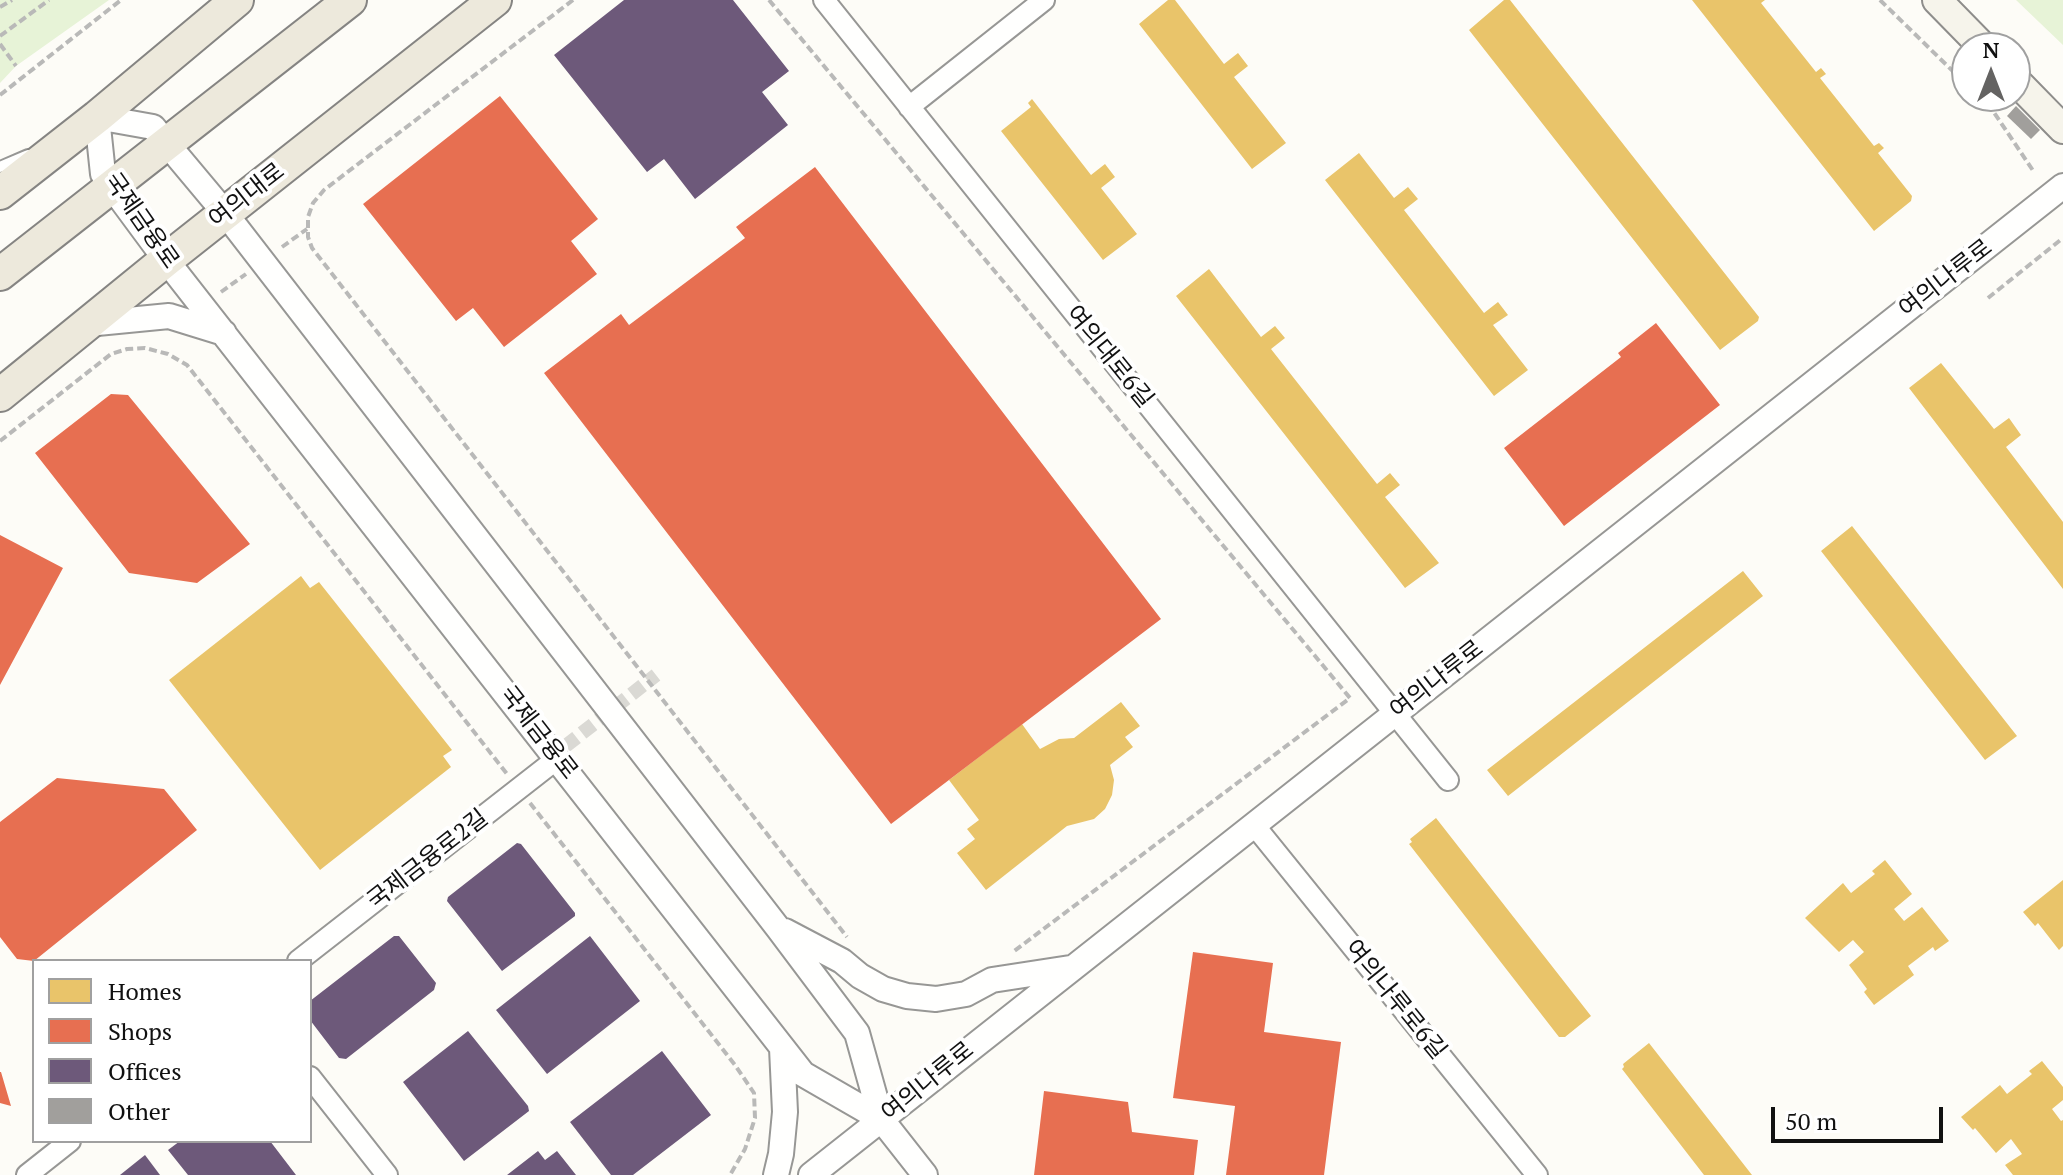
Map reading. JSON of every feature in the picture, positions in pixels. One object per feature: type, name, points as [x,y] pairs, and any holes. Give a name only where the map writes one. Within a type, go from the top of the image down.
[{"type":"main road","points":[[2,173],[86,125],[237,0]]},
{"type":"main road","points":[[0,274],[350,0]]},
{"type":"main road","name":"여의대로","points":[[0,395],[495,0]]},
{"type":"main road","points":[[1937,0],[1968,32]]},
{"type":"main road","points":[[2031,96],[2063,129]]},
{"type":"street","name":"여의대로6길","points":[[824,0],[1448,780]]},
{"type":"street","points":[[909,107],[1044,0]]},
{"type":"street","name":"국제금융로","points":[[881,1119],[857,1033],[225,213],[153,127],[86,125],[103,174],[166,260],[192,313],[224,333],[803,1074],[881,1119],[925,1175]]},
{"type":"street","name":"여의나루로","points":[[811,1175],[2062,190]]},
{"type":"street","points":[[87,324],[192,313]]},
{"type":"street","name":"국제금융로2길","points":[[301,959],[558,758]]},
{"type":"street","name":"여의나루로6길","points":[[1254,825],[1537,1175]]},
{"type":"street","points":[[778,928],[842,961],[883,989],[907,996],[936,999],[966,994],[992,980],[1073,967]]},
{"type":"street","points":[[776,1175],[785,1112],[782,1048]]},
{"type":"street","points":[[312,1080],[387,1175]]},
{"type":"street","points":[[27,1175],[67,1143]]},
{"type":"path","points":[[0,7],[12,0]]},
{"type":"path","points":[[0,36],[49,0]]},
{"type":"path","points":[[0,95],[121,0]]},
{"type":"path","points":[[573,0],[324,190],[313,203],[308,217],[307,229],[312,248],[856,948]]},
{"type":"path","points":[[769,0],[1350,698],[1002,960]]},
{"type":"path","points":[[1880,0],[1951,69]]},
{"type":"path","points":[[0,44],[16,66]]},
{"type":"path","points":[[1994,112],[2034,172]]},
{"type":"path","points":[[145,348],[307,229]]},
{"type":"path","points":[[1988,298],[2063,238]]},
{"type":"path","points":[[0,441],[111,354],[145,348],[168,354],[187,365],[754,1093],[755,1118],[745,1149],[730,1175]]},
{"type":"green space","points":[[0,0],[109,0],[16,66],[0,83]]},
{"type":"green space","points":[[2016,0],[2063,0],[2063,45]]},
{"type":"building: Homes","points":[[1168,0],[1175,0],[1224,64],[1238,53],[1248,66],[1234,77],[1286,143],[1252,169],[1139,24]]},
{"type":"building: Homes","points":[[1504,0],[1510,0],[1759,317],[1758,321],[1720,350],[1469,30]]},
{"type":"building: Homes","points":[[1692,0],[1765,0],[1761,3],[1816,72],[1821,68],[1826,74],[1820,78],[1874,146],[1879,143],[1884,148],[1878,153],[1912,196],[1911,201],[1874,231]]},
{"type":"building: Homes","points":[[1032,99],[1091,175],[1105,164],[1115,177],[1101,188],[1137,234],[1103,260],[1001,131],[1031,107],[1028,103]]},
{"type":"building: Homes","points":[[1359,153],[1394,198],[1408,187],[1418,199],[1404,210],[1484,313],[1498,302],[1508,315],[1493,325],[1528,370],[1494,396],[1325,180]]},
{"type":"building: Homes","points":[[1209,269],[1261,337],[1275,326],[1285,338],[1271,349],[1377,484],[1390,473],[1400,485],[1385,497],[1439,563],[1405,588],[1176,296]]},
{"type":"building: Homes","points":[[1941,363],[1994,429],[2009,418],[2021,435],[2006,447],[2063,522],[2063,589],[1909,388]]},
{"type":"building: Homes","points":[[1852,526],[2017,736],[1985,760],[1821,551]]},
{"type":"building: Homes","points":[[1743,571],[1763,596],[1508,796],[1487,770]]},
{"type":"building: Homes","points":[[301,576],[310,588],[319,582],[452,750],[443,756],[451,767],[320,870],[169,680]]},
{"type":"building: Homes","points":[[1121,702],[1140,726],[1125,737],[1133,747],[1110,765],[1114,780],[1112,795],[1105,809],[1094,819],[1067,826],[986,890],[957,853],[975,839],[967,829],[979,820],[949,780],[1022,724],[1040,749],[1059,739],[1074,738]]},
{"type":"building: Homes","points":[[1436,818],[1591,1016],[1565,1037],[1559,1037],[1409,844],[1412,842],[1410,839]]},
{"type":"building: Homes","points":[[1885,860],[1912,894],[1894,909],[1904,921],[1922,907],[1949,941],[1935,951],[1933,947],[1908,966],[1914,975],[1874,1005],[1864,992],[1867,989],[1849,965],[1864,952],[1853,940],[1839,952],[1805,918],[1843,883],[1851,893],[1875,874],[1872,871]]},
{"type":"building: Homes","points":[[2063,880],[2063,946],[2059,950],[2038,923],[2035,926],[2023,912]]},
{"type":"building: Homes","points":[[1649,1043],[1752,1175],[1704,1175],[1622,1069],[1623,1064]]},
{"type":"building: Homes","points":[[2042,1061],[2063,1087],[2063,1100],[2052,1109],[2063,1120],[2063,1175],[2013,1175],[2005,1165],[2022,1154],[2011,1139],[1996,1153],[1961,1117],[2000,1085],[2007,1094],[2032,1074],[2029,1071]]},
{"type":"building: Shops","points":[[500,96],[598,219],[571,241],[597,274],[504,347],[473,308],[456,321],[363,204]]},
{"type":"building: Shops","points":[[815,167],[1161,619],[891,824],[544,373],[621,314],[629,325],[745,238],[736,227]]},
{"type":"building: Shops","points":[[1656,323],[1720,405],[1564,526],[1504,448],[1621,357],[1618,353]]},
{"type":"building: Shops","points":[[111,394],[128,395],[250,544],[197,583],[129,573],[35,453]]},
{"type":"building: Shops","points":[[0,535],[63,568],[0,685]]},
{"type":"building: Shops","points":[[57,778],[164,789],[197,830],[32,961],[17,959],[0,937],[0,822]]},
{"type":"building: Shops","points":[[1193,952],[1273,963],[1264,1032],[1341,1042],[1324,1175],[1226,1175],[1235,1106],[1173,1098]]},
{"type":"building: Shops","points":[[1,1072],[11,1106],[0,1103]]},
{"type":"building: Shops","points":[[1044,1091],[1128,1102],[1132,1132],[1198,1140],[1194,1175],[1034,1175]]},
{"type":"building: Offices","points":[[624,0],[733,0],[789,71],[762,92],[788,125],[695,199],[664,159],[647,172],[554,55]]},
{"type":"building: Offices","points":[[517,843],[521,844],[575,916],[502,971],[447,901],[448,897]]},
{"type":"building: Offices","points":[[394,936],[399,936],[436,983],[434,990],[346,1059],[339,1058],[312,1023],[312,999]]},
{"type":"building: Offices","points":[[590,936],[640,1001],[547,1074],[496,1010]]},
{"type":"building: Offices","points":[[468,1031],[529,1111],[464,1161],[403,1082]]},
{"type":"building: Offices","points":[[662,1051],[711,1115],[633,1175],[611,1175],[570,1122]]},
{"type":"building: Offices","points":[[177,1143],[272,1143],[296,1175],[188,1175],[168,1150]]},
{"type":"building: Offices","points":[[538,1151],[545,1160],[557,1151],[576,1175],[507,1175]]},
{"type":"building: Offices","points":[[145,1155],[160,1175],[120,1175]]},
{"type":"building: Other","points":[[2011,112],[2022,112],[2040,130],[2031,139],[2007,116]]},
{"type":"tunnel","points":[[549,759],[656,675]]}]
